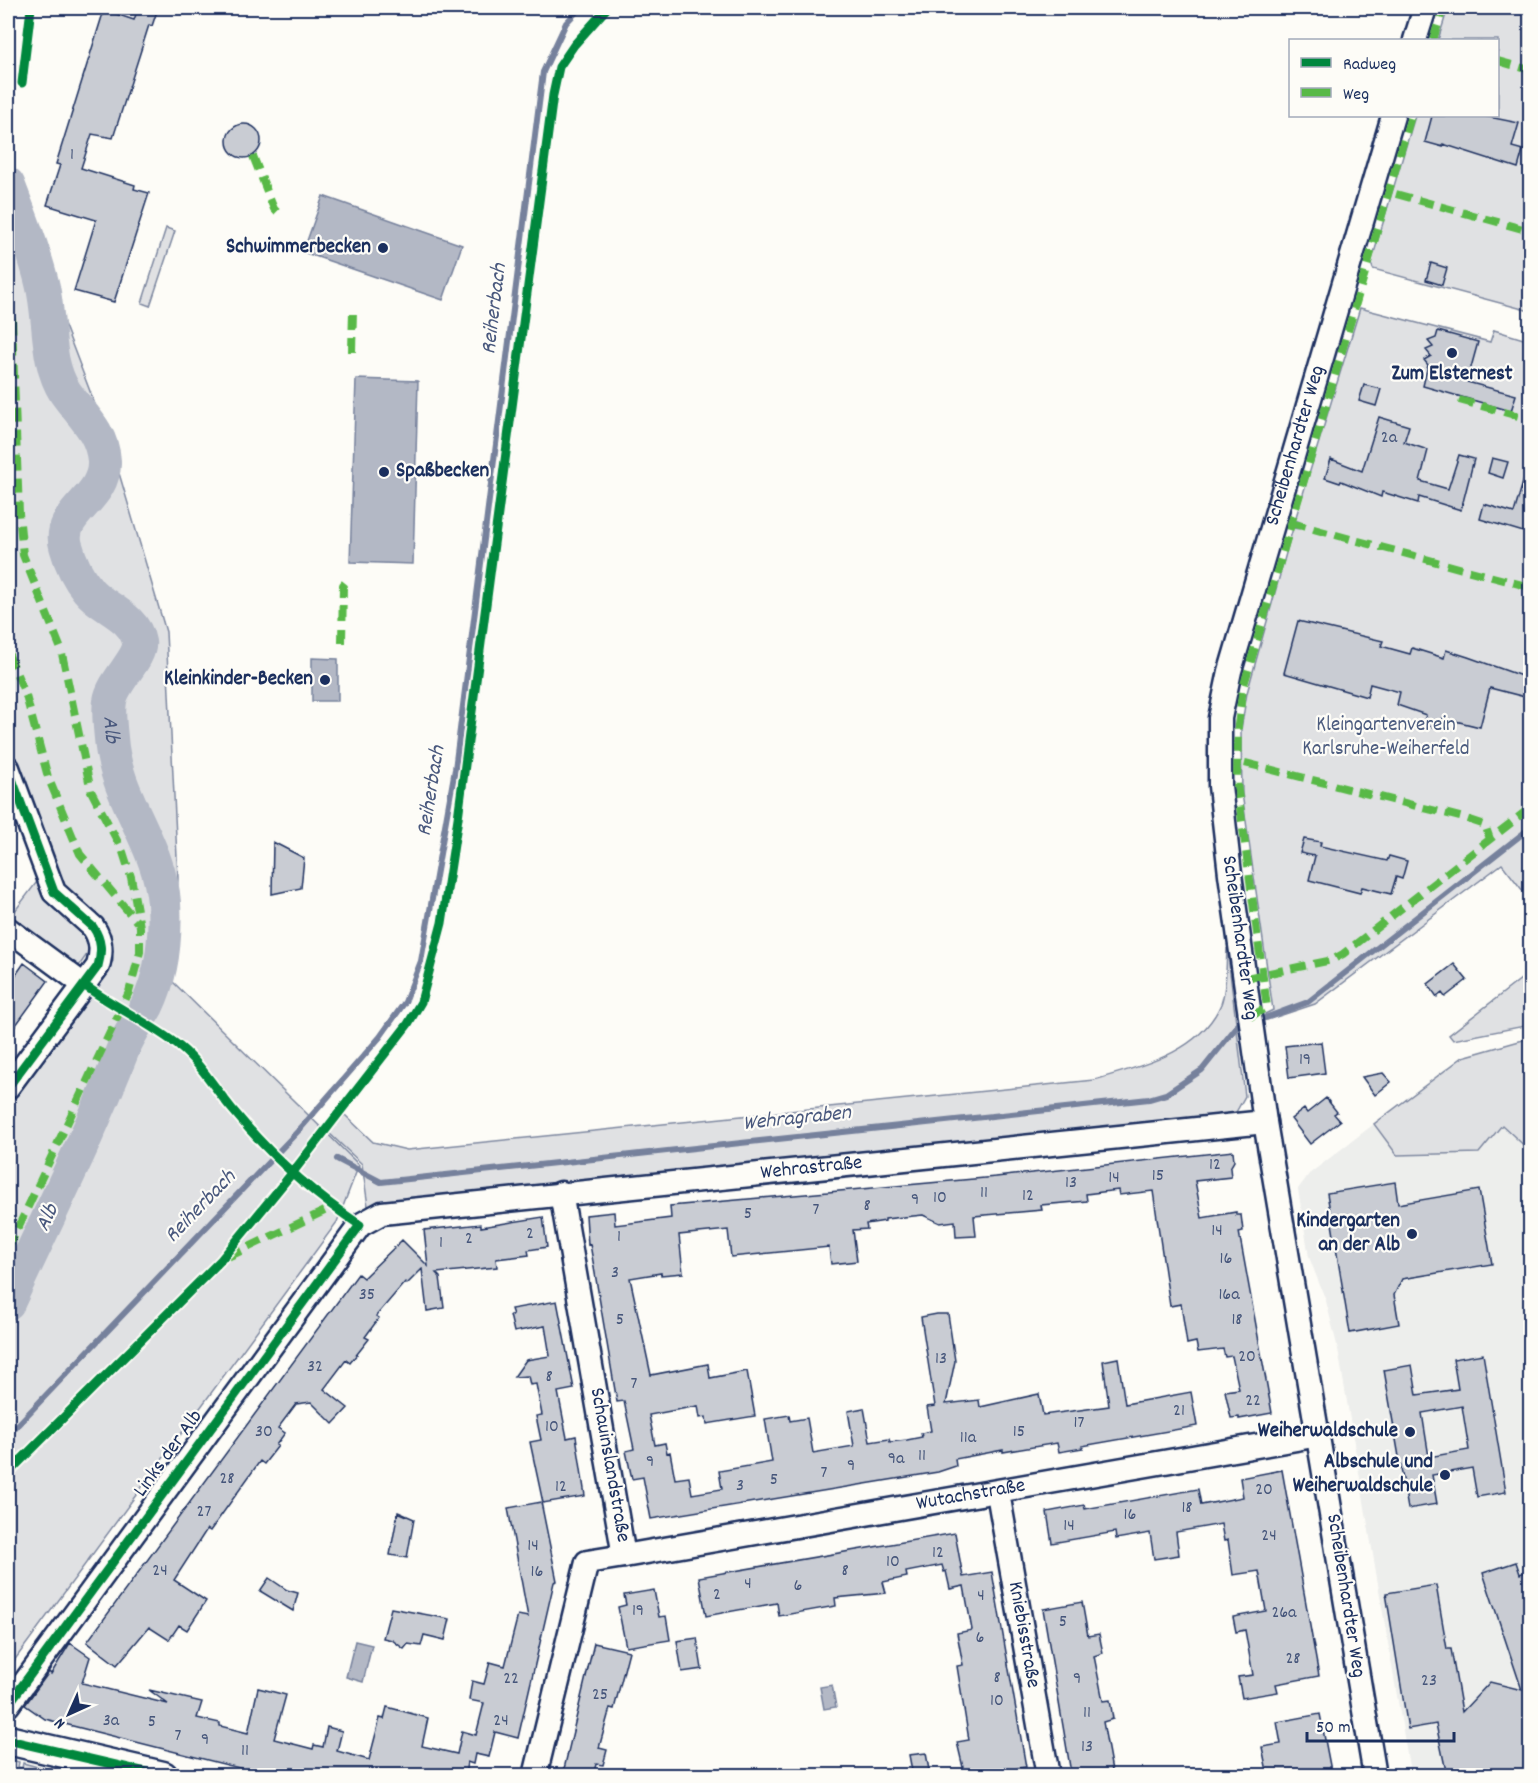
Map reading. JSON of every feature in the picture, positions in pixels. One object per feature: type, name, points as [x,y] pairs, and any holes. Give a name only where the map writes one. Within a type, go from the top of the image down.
[{"type":"street","points":[[1415,39],[1425,8]]},
{"type":"street","name":"Scheibenhardter Weg","points":[[1375,1776],[1265,1122],[1222,797],[1220,718],[1243,626],[1393,117]]},
{"type":"street","points":[[8,768],[54,892],[93,927],[100,941],[98,966],[8,1087]]},
{"type":"street","points":[[8,929],[84,985]]},
{"type":"street","name":"Wehrastraße","points":[[360,1225],[382,1213],[1265,1122]]},
{"type":"street","name":"Schauinslandstraße","points":[[535,1776],[587,1562],[624,1556],[561,1193]]},
{"type":"street","name":"Links der Alb","points":[[8,1705],[360,1225]]},
{"type":"street","name":"Wutachstraße","points":[[624,1556],[998,1493],[1319,1435]]},
{"type":"street","name":"Kniebisstraße","points":[[998,1493],[1048,1776]]},
{"type":"street","points":[[8,1740],[163,1776]]},
{"type":"shaded area","name":"Schwimmerbecken","points":[[323,196],[462,245],[443,300],[303,252]]},
{"type":"shaded area","name":"Spaßbecken","points":[[356,379],[418,381],[413,564],[350,562]]},
{"type":"shaded area","name":"Kleinkinder-Becken","points":[[312,658],[338,659],[338,701],[312,701]]},
{"type":"shaded area","name":"Albschule und Weiherwaldschule","points":[[1374,1124],[1397,1155],[1502,1125],[1530,1151],[1530,1775],[1403,1775],[1409,1766],[1338,1349],[1326,1301],[1309,1257],[1298,1189],[1309,1174]]},
{"type":"shaded area","points":[[355,1641],[372,1645],[363,1682],[346,1677]]},
{"type":"shaded area","points":[[832,1685],[836,1707],[824,1709],[820,1687]]},
{"type":"green space","points":[[1448,8],[1530,8],[1530,311],[1373,269],[1371,263],[1415,117],[1499,117],[1499,39],[1438,39]]},
{"type":"green space","points":[[8,75],[15,95],[16,117],[8,128]]},
{"type":"green space","points":[[8,219],[35,248],[111,446],[166,632],[178,878],[173,982],[359,1165],[337,1222],[8,1669],[8,1104],[113,961],[111,934],[72,898],[51,865],[8,747]]},
{"type":"green space","points":[[166,228],[175,231],[150,306],[142,303]]},
{"type":"green space","name":"Kleingartenverein Karlsruhe-Weiherfeld","points":[[1360,308],[1490,342],[1494,330],[1530,341],[1530,900],[1502,864],[1315,1004],[1267,1020],[1265,1014],[1273,1010],[1242,793],[1241,730],[1247,693],[1293,528],[1299,529],[1300,522],[1295,520]]},
{"type":"green space","points":[[36,883],[89,929],[95,943],[74,973],[8,920]]},
{"type":"green space","points":[[1227,948],[1245,1096],[1235,1114],[1224,1118],[368,1206],[362,1164],[328,1132],[345,1115],[373,1142],[407,1150],[1094,1080],[1149,1063],[1184,1046],[1199,1035],[1211,1021],[1223,998]]},
{"type":"green space","points":[[1530,972],[1530,1025],[1453,1040],[1449,1035]]},
{"type":"green space","points":[[1530,1038],[1530,1151],[1502,1125],[1479,1153],[1397,1155],[1374,1124],[1463,1057]]},
{"type":"green space","points":[[8,1759],[19,1762],[18,1767],[22,1768],[23,1763],[53,1771],[52,1775],[8,1775]]},
{"type":"building","points":[[138,8],[158,8],[152,26],[149,25],[113,138],[92,134],[81,168],[135,185],[134,189],[149,193],[114,302],[74,291],[96,220],[47,205],[60,165],[56,164],[104,10],[134,20]]},
{"type":"building","points":[[1432,117],[1489,117],[1519,123],[1512,147],[1523,150],[1518,168],[1443,144],[1443,147],[1425,142]]},
{"type":"building","points":[[244,124],[256,129],[261,141],[256,153],[244,158],[232,153],[227,141],[232,129]]},
{"type":"building","points":[[1431,263],[1447,268],[1442,285],[1426,280]]},
{"type":"building","points":[[1438,331],[1478,342],[1467,382],[1516,395],[1511,411],[1423,386],[1428,365],[1424,360],[1431,356],[1426,350],[1433,347],[1428,341],[1436,338]]},
{"type":"building","points":[[1364,385],[1381,389],[1376,406],[1359,401]]},
{"type":"building","points":[[1379,417],[1409,426],[1404,442],[1428,450],[1420,481],[1448,489],[1459,455],[1474,459],[1461,510],[1419,497],[1418,503],[1382,492],[1381,497],[1341,481],[1340,483],[1325,478],[1331,459],[1362,471]]},
{"type":"building","points":[[1492,458],[1508,462],[1503,478],[1488,473]]},
{"type":"building","points":[[1526,472],[1530,473],[1530,534],[1480,519],[1484,504],[1514,513]]},
{"type":"building","points":[[1298,621],[1383,641],[1381,646],[1410,654],[1412,648],[1444,658],[1446,650],[1468,657],[1530,679],[1525,697],[1490,688],[1480,727],[1443,718],[1440,729],[1423,724],[1426,715],[1397,705],[1400,692],[1370,684],[1367,697],[1284,673]]},
{"type":"building","points":[[1304,839],[1321,842],[1320,846],[1387,861],[1389,856],[1407,861],[1402,879],[1396,877],[1391,894],[1362,887],[1360,893],[1309,880],[1315,856],[1300,853]]},
{"type":"building","points":[[273,842],[304,858],[301,888],[272,894]]},
{"type":"building","points":[[24,963],[48,981],[8,1036],[8,986]]},
{"type":"building","points":[[1454,964],[1467,980],[1445,997],[1442,993],[1437,997],[1428,984]]},
{"type":"building","points":[[1321,1042],[1325,1073],[1289,1078],[1285,1046]]},
{"type":"building","points":[[1383,1073],[1391,1082],[1375,1095],[1362,1077]]},
{"type":"building","points":[[1326,1098],[1337,1112],[1334,1114],[1340,1121],[1310,1144],[1291,1119],[1304,1109],[1307,1113]]},
{"type":"building","points":[[1233,1151],[1231,1177],[1195,1181],[1202,1218],[1236,1212],[1236,1215],[1241,1215],[1243,1231],[1239,1232],[1272,1413],[1239,1419],[1239,1417],[1231,1418],[1225,1391],[1239,1389],[1232,1356],[1225,1357],[1223,1349],[1198,1352],[1196,1342],[1187,1344],[1181,1304],[1170,1306],[1153,1191],[1119,1195],[1118,1190],[1086,1194],[1087,1201],[1041,1205],[1042,1210],[974,1216],[976,1236],[956,1237],[955,1221],[940,1223],[923,1215],[885,1219],[885,1221],[866,1224],[867,1229],[853,1230],[857,1261],[831,1264],[829,1247],[731,1257],[728,1230],[679,1235],[683,1273],[661,1275],[661,1273],[630,1278],[651,1375],[708,1364],[710,1378],[747,1371],[755,1416],[707,1424],[706,1417],[700,1418],[698,1406],[649,1415],[655,1445],[665,1443],[667,1453],[670,1452],[675,1479],[689,1477],[692,1494],[722,1489],[719,1471],[772,1462],[765,1419],[789,1415],[790,1421],[807,1418],[813,1453],[854,1446],[848,1411],[864,1408],[870,1442],[889,1439],[890,1442],[907,1440],[922,1437],[921,1433],[931,1431],[927,1407],[935,1406],[921,1317],[937,1314],[948,1314],[955,1361],[946,1404],[979,1400],[980,1407],[1039,1394],[1043,1415],[1109,1406],[1103,1361],[1118,1358],[1125,1404],[1191,1392],[1197,1426],[1059,1452],[1057,1443],[1003,1452],[1003,1450],[955,1459],[956,1466],[938,1472],[651,1519],[643,1477],[632,1479],[626,1451],[634,1449],[624,1401],[617,1402],[590,1244],[588,1245],[586,1215],[614,1212],[615,1225],[671,1218],[670,1206],[996,1177]]},
{"type":"building","points":[[1395,1182],[1398,1204],[1479,1190],[1492,1264],[1402,1279],[1394,1295],[1399,1324],[1350,1333],[1327,1193]]},
{"type":"building","points":[[543,1217],[547,1247],[528,1250],[529,1255],[496,1259],[497,1267],[436,1273],[440,1277],[444,1308],[427,1311],[422,1269],[407,1284],[405,1282],[376,1316],[379,1318],[365,1337],[369,1339],[350,1363],[346,1360],[324,1389],[348,1408],[333,1424],[311,1402],[296,1404],[278,1428],[285,1433],[276,1445],[278,1446],[264,1464],[260,1461],[210,1531],[207,1529],[174,1580],[206,1601],[187,1630],[179,1625],[169,1640],[149,1627],[117,1665],[87,1642],[358,1274],[363,1278],[402,1240],[428,1266],[424,1230],[481,1224],[481,1227]]},
{"type":"building","points":[[557,1301],[574,1389],[558,1392],[567,1438],[576,1436],[585,1496],[543,1503],[530,1442],[541,1440],[536,1416],[542,1415],[536,1384],[530,1385],[528,1376],[514,1377],[526,1360],[550,1356],[545,1326],[514,1332],[510,1315],[513,1315],[511,1309]]},
{"type":"building","name":"Weiherwaldschule","points":[[1483,1354],[1506,1492],[1477,1497],[1472,1468],[1432,1475],[1437,1504],[1408,1509],[1384,1370],[1412,1365],[1417,1395],[1458,1389],[1453,1359]],"holes":[[[1462,1406],[1469,1450],[1429,1457],[1422,1413]]]},
{"type":"building","points":[[1282,1470],[1319,1676],[1276,1684],[1278,1692],[1242,1698],[1238,1677],[1253,1675],[1245,1630],[1236,1632],[1233,1617],[1266,1611],[1259,1571],[1233,1575],[1228,1540],[1224,1541],[1221,1524],[1176,1532],[1179,1555],[1154,1559],[1150,1533],[1116,1539],[1115,1532],[1052,1543],[1047,1512],[1084,1505],[1085,1509],[1198,1489],[1201,1505],[1243,1497],[1240,1478]]},
{"type":"building","points":[[541,1502],[557,1581],[554,1582],[518,1738],[495,1732],[489,1757],[475,1754],[473,1764],[467,1762],[465,1776],[271,1776],[45,1719],[25,1705],[49,1672],[51,1674],[70,1643],[90,1657],[82,1683],[168,1704],[149,1690],[202,1702],[197,1718],[220,1723],[220,1726],[248,1733],[258,1688],[286,1695],[274,1739],[313,1749],[314,1745],[323,1747],[327,1727],[342,1731],[337,1751],[369,1760],[380,1718],[384,1719],[387,1707],[428,1718],[422,1746],[457,1754],[462,1731],[476,1735],[484,1703],[469,1700],[472,1681],[484,1684],[490,1662],[505,1666],[518,1615],[528,1617],[508,1508]]},
{"type":"building","points":[[398,1512],[414,1519],[407,1558],[390,1555]]},
{"type":"building","points":[[955,1533],[963,1577],[992,1572],[1026,1767],[965,1776],[957,1742],[969,1740],[957,1666],[963,1665],[957,1633],[972,1630],[964,1586],[950,1589],[946,1571],[944,1572],[942,1565],[906,1572],[907,1577],[883,1582],[886,1593],[835,1598],[836,1606],[779,1616],[777,1603],[706,1616],[699,1577]]},
{"type":"building","points":[[1516,1562],[1520,1574],[1530,1570],[1530,1776],[1447,1776],[1436,1724],[1408,1729],[1386,1593],[1436,1585],[1447,1649],[1451,1649],[1462,1712],[1490,1682],[1522,1690],[1483,1573]]},
{"type":"building","points":[[269,1578],[287,1590],[298,1593],[293,1611],[260,1591]]},
{"type":"building","points":[[654,1590],[659,1617],[666,1616],[670,1640],[626,1647],[618,1607],[626,1605],[624,1595]]},
{"type":"building","points":[[1082,1602],[1088,1636],[1099,1634],[1103,1653],[1094,1656],[1103,1701],[1110,1700],[1113,1719],[1103,1722],[1113,1776],[1071,1776],[1043,1609]]},
{"type":"building","points":[[391,1608],[450,1619],[445,1640],[424,1635],[421,1646],[408,1644],[404,1649],[392,1640],[383,1638]]},
{"type":"building","points":[[697,1638],[702,1669],[682,1672],[677,1641]]},
{"type":"building","points":[[594,1643],[629,1651],[614,1709],[610,1708],[599,1748],[607,1750],[603,1765],[596,1764],[593,1776],[588,1776],[564,1769]]},
{"type":"building","points":[[1320,1714],[1332,1776],[1268,1776],[1262,1747],[1281,1744],[1277,1722]]},
{"type":"building","points":[[926,1753],[930,1776],[913,1776],[909,1755]]},
{"type":"waterway","name":"Reiherbach","points":[[8,1435],[300,1129],[380,1037],[405,1002],[421,961],[455,769],[543,72],[566,23],[580,8]]},
{"type":"waterway","name":"Alb","points":[[8,184],[39,270],[45,296],[54,367],[65,392],[90,424],[102,450],[103,474],[98,486],[68,524],[65,534],[66,546],[84,585],[94,597],[131,625],[139,642],[136,655],[112,693],[109,705],[110,729],[114,760],[120,781],[155,861],[164,903],[162,956],[152,994],[125,1043],[82,1145],[8,1303]]},
{"type":"waterway","points":[[1265,1018],[1308,1002],[1530,828]]},
{"type":"waterway","name":"Wehragraben","points":[[337,1159],[381,1182],[1149,1099],[1166,1094],[1202,1070],[1238,1025]]},
{"type":"marked path","points":[[1433,39],[1443,8]]},
{"type":"marked path","points":[[1499,61],[1530,70]]},
{"type":"marked path","points":[[1250,1017],[1267,1007],[1237,784],[1238,725],[1243,688],[1411,117]]},
{"type":"marked path","points":[[253,156],[274,209],[279,214]]},
{"type":"marked path","points":[[1396,194],[1530,231]]},
{"type":"marked path","points":[[8,295],[12,322],[19,513],[23,555],[61,649],[91,791],[123,852],[131,877],[140,927],[140,952],[129,992],[8,1249]]},
{"type":"marked path","points":[[352,352],[353,310]]},
{"type":"marked path","points":[[1459,400],[1530,419]]},
{"type":"marked path","points":[[1291,523],[1530,587]]},
{"type":"marked path","points":[[342,643],[343,585],[347,580]]},
{"type":"marked path","points":[[8,653],[26,696],[48,777],[80,854],[137,922]]},
{"type":"marked path","points":[[1245,763],[1464,818],[1485,825],[1490,839]]},
{"type":"marked path","points":[[1246,978],[1332,960],[1343,954],[1530,808]]},
{"type":"marked path","points":[[228,1257],[333,1207]]},
{"type":"cycle path","points":[[22,83],[31,8]]},
{"type":"cycle path","points":[[8,1473],[220,1261],[293,1172],[408,1024],[421,1002],[442,923],[458,818],[553,95],[559,67],[574,45],[607,8]]},
{"type":"cycle path","points":[[8,768],[54,892],[93,927],[100,941],[101,951],[98,966],[8,1087]]},
{"type":"cycle path","points":[[8,1705],[360,1225],[325,1200],[276,1157],[180,1047],[157,1030],[84,985]]},
{"type":"cycle path","points":[[8,1740],[163,1776]]},
{"type":"place","name":"Schwimmerbecken","points":[[383,248]]},
{"type":"place","name":"Zum Elsternest","points":[[1452,353]]},
{"type":"place","name":"Spaßbecken","points":[[384,472]]},
{"type":"place","name":"Kleinkinder-Becken","points":[[325,680]]},
{"type":"place","name":"Kindergarten an der Alb","points":[[1412,1234]]},
{"type":"place","name":"Weiherwaldschule","points":[[1410,1432]]},
{"type":"place","name":"Albschule und Weiherwaldschule","points":[[1445,1475]]}]
